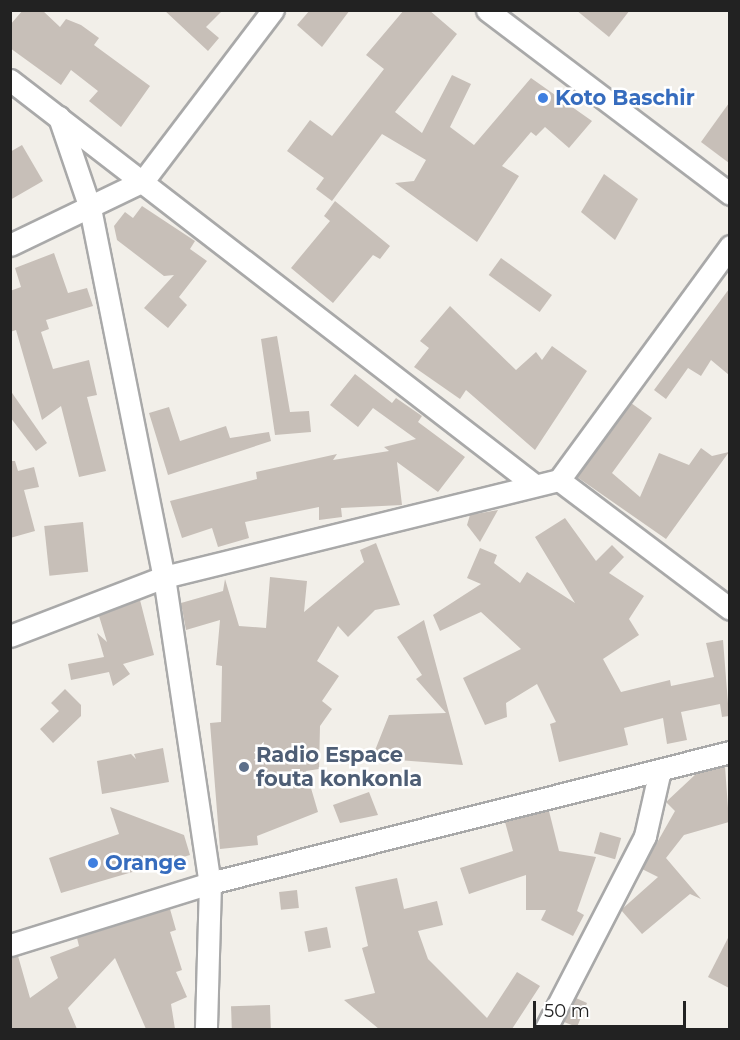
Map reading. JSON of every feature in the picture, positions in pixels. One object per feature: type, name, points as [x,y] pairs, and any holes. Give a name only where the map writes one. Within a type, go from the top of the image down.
[{"type":"street","points":[[10,245],[143,181],[273,10]]},
{"type":"street","points":[[487,10],[729,194]]},
{"type":"street","points":[[10,80],[532,483]]},
{"type":"street","points":[[59,117],[90,208],[164,577],[210,883],[206,1029]]},
{"type":"street","points":[[559,480],[729,246]]},
{"type":"street","points":[[10,636],[164,577],[532,483],[559,480],[729,609]]},
{"type":"street","points":[[10,945],[210,883],[729,752]]},
{"type":"street","points":[[545,1029],[645,836],[660,770]]},
{"type":"building","points":[[23,10],[42,10],[60,27],[66,19],[81,25],[99,38],[94,45],[150,86],[121,127],[89,101],[98,91],[71,70],[61,85],[10,48],[10,25]]},
{"type":"building","points":[[164,10],[223,10],[206,27],[219,38],[208,51]]},
{"type":"building","points":[[310,10],[350,10],[322,47],[297,25]]},
{"type":"building","points":[[404,10],[429,10],[457,34],[395,112],[422,133],[452,75],[471,84],[450,127],[474,145],[531,78],[592,121],[569,148],[545,127],[536,136],[531,132],[502,166],[519,176],[477,242],[395,183],[414,181],[426,160],[382,134],[332,201],[316,189],[324,178],[287,151],[310,120],[332,136],[384,69],[366,55]]},
{"type":"building","points":[[576,10],[630,10],[609,37]]},
{"type":"building","points":[[729,103],[729,163],[701,142]]},
{"type":"building","points":[[22,145],[43,181],[10,200],[10,152]]},
{"type":"building","points":[[604,174],[638,199],[615,240],[581,212]]},
{"type":"building","points":[[335,201],[390,246],[380,259],[373,255],[333,303],[291,268],[330,221],[324,216]]},
{"type":"building","points":[[142,206],[195,241],[190,249],[207,261],[179,297],[187,305],[168,328],[144,308],[174,275],[164,276],[117,240],[114,226],[125,212],[133,218]]},
{"type":"building","points":[[54,253],[68,293],[87,288],[93,306],[46,320],[49,329],[41,332],[53,369],[89,360],[97,395],[87,397],[106,471],[79,477],[61,406],[42,420],[16,330],[10,332],[10,291],[21,287],[15,268]]},
{"type":"building","points":[[501,258],[552,295],[540,312],[489,275]]},
{"type":"building","points":[[729,289],[729,375],[711,360],[701,376],[688,368],[666,399],[654,390]]},
{"type":"building","points":[[450,306],[516,370],[536,352],[542,360],[552,346],[587,371],[535,450],[466,390],[460,399],[414,367],[429,348],[420,341]]},
{"type":"building","points":[[277,336],[290,412],[309,411],[311,432],[275,435],[261,339]]},
{"type":"building","points":[[355,374],[392,403],[396,398],[422,416],[418,422],[465,457],[438,492],[397,462],[402,505],[341,508],[342,517],[319,520],[319,507],[245,522],[249,538],[218,547],[212,528],[182,538],[170,501],[257,479],[256,472],[337,454],[333,460],[389,451],[384,447],[416,439],[373,408],[358,427],[330,405]]},
{"type":"building","points":[[10,390],[47,443],[36,451],[10,417]]},
{"type":"building","points":[[631,403],[652,418],[612,473],[640,497],[659,453],[689,465],[701,448],[712,456],[729,452],[666,539],[577,477]]},
{"type":"building","points":[[169,407],[180,441],[226,426],[230,438],[269,432],[271,441],[168,475],[149,413]]},
{"type":"building","points":[[10,461],[15,461],[18,471],[34,467],[39,487],[24,490],[35,531],[10,538]]},
{"type":"building","points":[[498,510],[480,542],[467,525],[470,515]]},
{"type":"building","points":[[565,518],[596,561],[612,545],[624,557],[609,573],[644,596],[629,619],[639,635],[603,659],[621,692],[670,680],[671,686],[714,677],[706,643],[723,640],[729,716],[722,717],[720,704],[681,712],[687,740],[667,744],[663,718],[624,728],[628,745],[559,762],[550,724],[556,722],[537,684],[506,703],[507,717],[485,725],[463,678],[521,649],[481,612],[440,631],[433,615],[481,584],[467,578],[480,548],[497,555],[494,563],[520,583],[527,572],[575,603],[535,537]]},
{"type":"building","points":[[83,522],[88,572],[49,576],[44,526]]},
{"type":"building","points":[[376,543],[400,605],[375,610],[348,637],[338,626],[317,661],[339,676],[322,701],[332,709],[320,726],[319,769],[306,771],[318,812],[257,836],[258,845],[220,849],[210,723],[221,722],[222,666],[216,665],[220,620],[186,630],[181,603],[223,591],[225,579],[239,626],[266,628],[270,577],[307,581],[304,612],[364,562],[360,550]]},
{"type":"building","points":[[140,600],[154,655],[123,664],[130,674],[113,686],[109,672],[71,680],[68,664],[104,657],[97,633],[107,642],[99,616]]},
{"type":"building","points":[[424,620],[463,765],[372,758],[389,715],[446,713],[416,679],[422,675],[397,637]]},
{"type":"building","points":[[65,689],[81,705],[81,716],[53,743],[40,729],[59,711],[51,703]]},
{"type":"building","points":[[163,748],[169,782],[102,794],[97,761],[131,754],[136,759],[134,754]]},
{"type":"building","points":[[725,766],[729,822],[684,835],[666,858],[701,899],[690,894],[642,934],[621,910],[658,877],[642,869],[675,811],[666,802],[697,773]]},
{"type":"building","points":[[369,792],[378,815],[340,823],[333,805]]},
{"type":"building","points":[[110,807],[184,835],[190,855],[61,893],[49,858],[119,834]]},
{"type":"building","points":[[549,811],[559,851],[596,857],[577,911],[584,915],[573,936],[541,920],[546,910],[526,910],[526,875],[469,894],[460,868],[513,851],[505,822]]},
{"type":"building","points":[[600,832],[621,838],[615,859],[594,853]]},
{"type":"building","points":[[397,878],[404,909],[437,901],[443,925],[418,931],[428,959],[487,1018],[517,972],[540,986],[512,1029],[379,1029],[344,1000],[375,993],[362,948],[368,946],[355,887]]},
{"type":"building","points":[[297,890],[299,908],[281,910],[279,892]]},
{"type":"building","points":[[170,909],[176,930],[170,932],[182,970],[176,972],[187,997],[171,1004],[175,1029],[146,1029],[115,958],[68,1008],[77,1029],[10,1029],[10,957],[18,956],[30,998],[58,978],[50,957],[79,946],[77,938]]},
{"type":"building","points":[[327,927],[331,948],[308,952],[304,931]]},
{"type":"building","points":[[729,936],[729,988],[708,977]]},
{"type":"building","points":[[576,998],[587,1003],[577,1027],[564,1022]]},
{"type":"building","points":[[270,1005],[271,1029],[232,1030],[231,1006]]},
{"type":"place","name":"Koto Baschir","points":[[543,98]]},
{"type":"place","name":"Radio Espace fouta konkonla","points":[[244,767]]},
{"type":"place","name":"Orange","points":[[93,863]]}]
